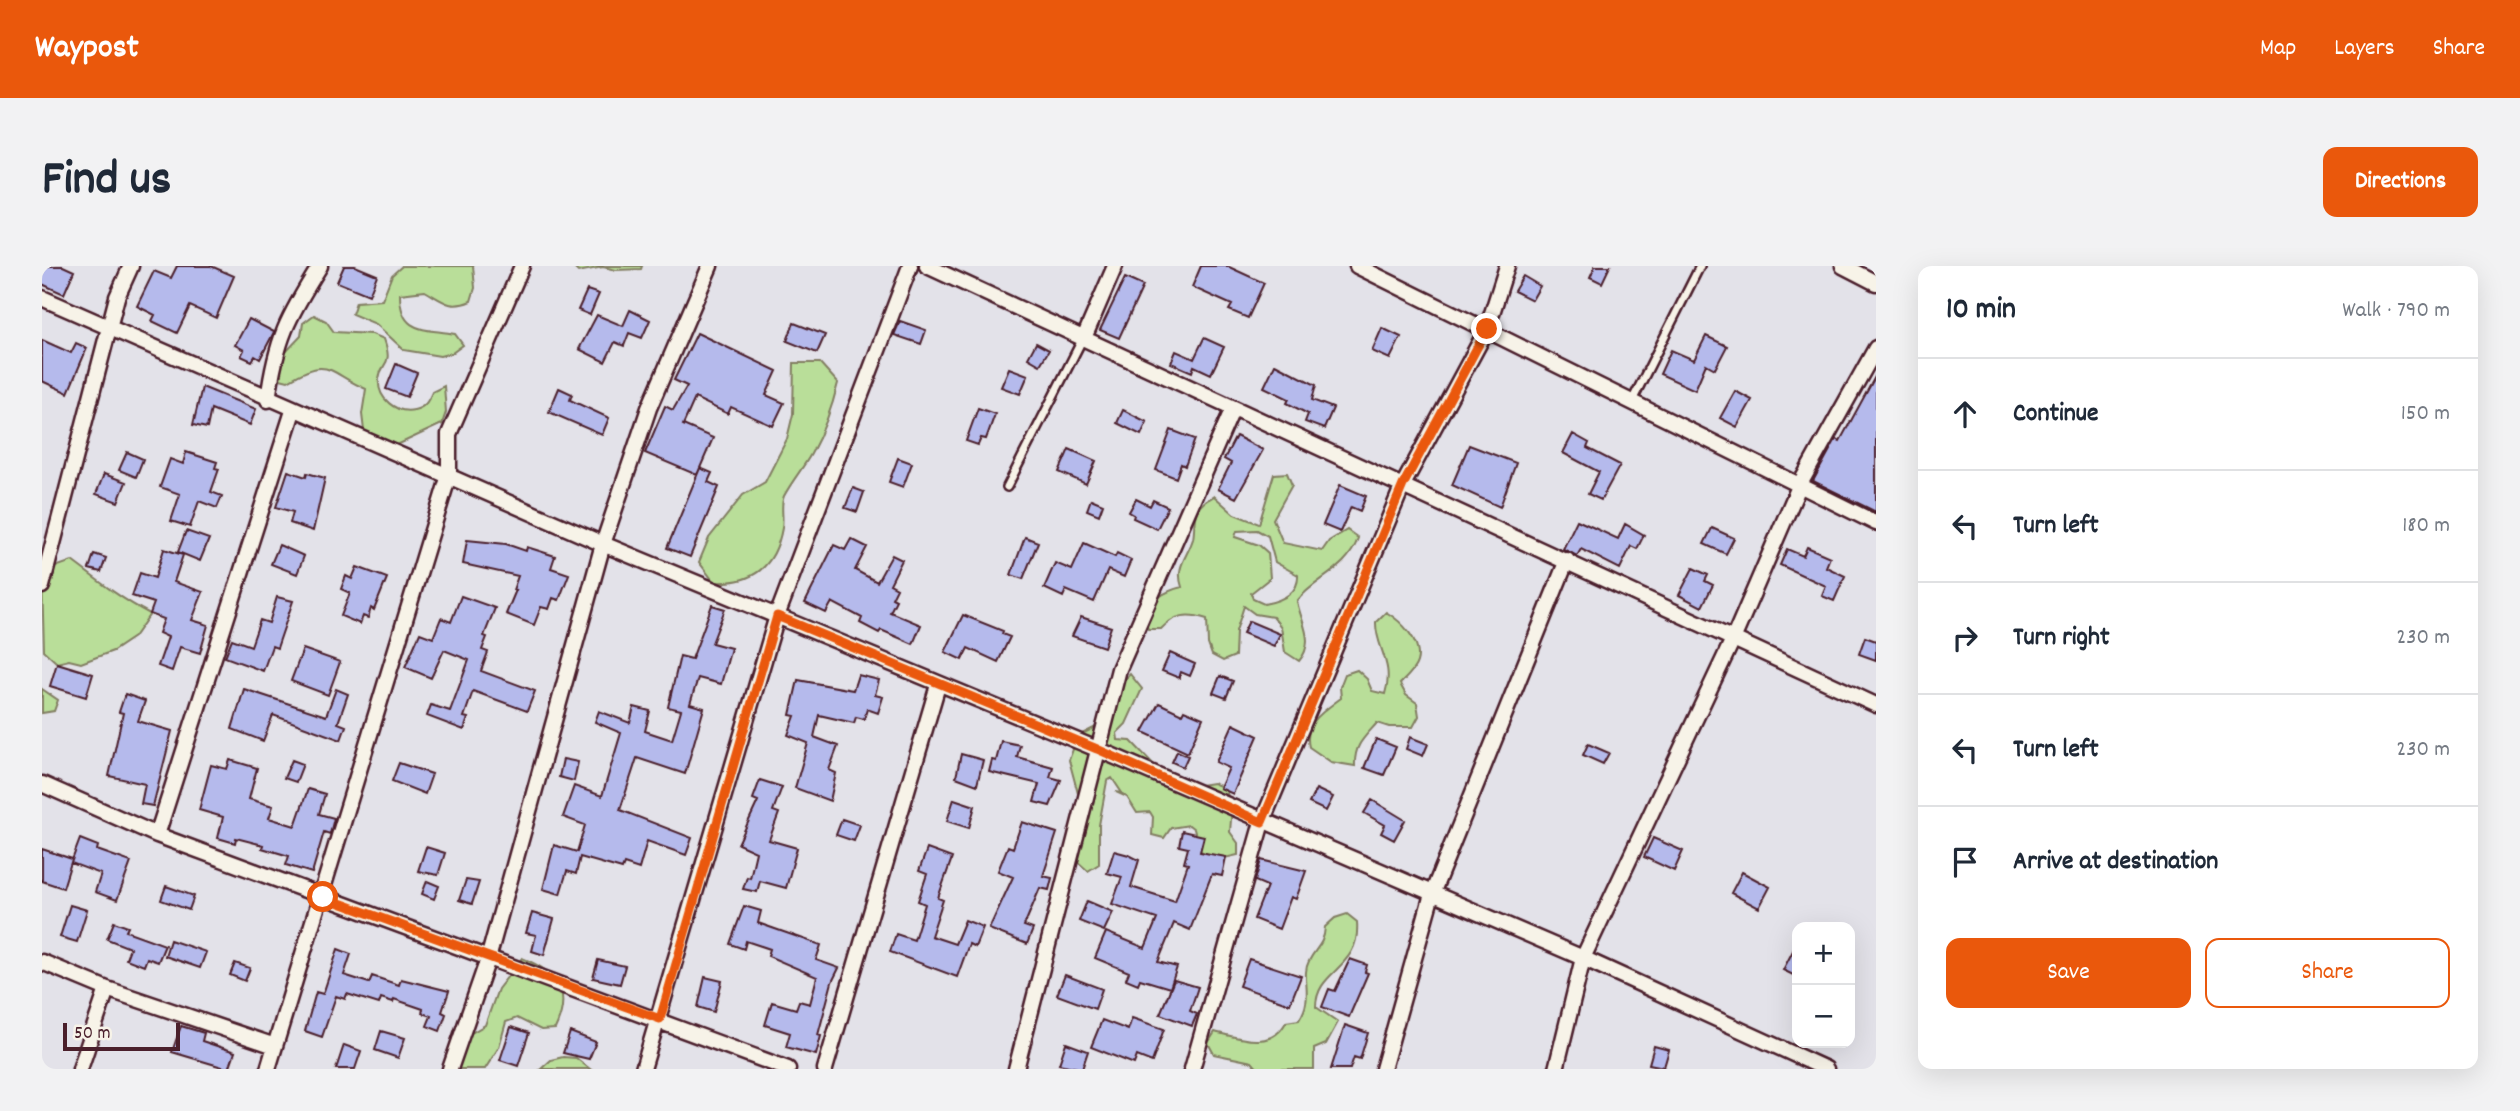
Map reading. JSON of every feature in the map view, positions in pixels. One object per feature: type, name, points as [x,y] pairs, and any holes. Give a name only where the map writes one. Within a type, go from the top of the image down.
[{"type":"street","points":[[42,586],[117,297],[131,266]]},
{"type":"street","points":[[268,400],[274,355],[290,314],[320,266]]},
{"type":"street","points":[[268,1069],[323,897],[449,475],[449,434],[522,266]]},
{"type":"street","points":[[450,1069],[488,959],[603,544],[649,408],[710,266]]},
{"type":"street","points":[[643,1069],[660,1019],[777,616],[910,266]]},
{"type":"street","points":[[927,266],[1876,705]]},
{"type":"street","points":[[1084,338],[1115,266]]},
{"type":"street","points":[[1357,266],[1876,523]]},
{"type":"street","points":[[1192,1069],[1262,822],[1403,485],[1487,329],[1507,266]]},
{"type":"street","points":[[1843,266],[1876,283]]},
{"type":"street","points":[[42,298],[293,411],[449,475],[603,544],[1097,749],[1583,958],[1826,1069]]},
{"type":"street","points":[[1556,1069],[1583,958],[1734,637],[1800,484],[1876,348]]},
{"type":"street","points":[[1017,1069],[1119,668],[1233,408]]},
{"type":"street","points":[[157,835],[293,411]]},
{"type":"street","points":[[1383,1069],[1432,894],[1567,560]]},
{"type":"street","points":[[825,1069],[939,685]]},
{"type":"street","points":[[42,784],[157,835],[488,959],[660,1019],[788,1069]]},
{"type":"street","points":[[42,962],[107,989],[275,1046]]},
{"type":"street","points":[[80,1069],[107,989]]},
{"type":"lane","points":[[1632,401],[1700,266]]},
{"type":"lane","points":[[1007,487],[1084,338]]},
{"type":"green space","points":[[402,266],[473,266],[475,288],[471,301],[464,304],[442,301],[425,291],[400,294],[401,307],[410,323],[425,330],[455,334],[463,345],[452,353],[440,356],[404,350],[376,324],[352,314],[356,302],[382,300],[392,275]]},
{"type":"green space","points":[[572,266],[642,266],[641,269],[616,270],[603,267],[578,272]]},
{"type":"green space","points":[[314,315],[326,321],[334,332],[372,334],[384,339],[388,355],[380,373],[379,386],[384,398],[394,407],[407,411],[421,408],[432,392],[444,386],[446,412],[442,424],[384,451],[365,439],[362,414],[366,389],[321,368],[302,373],[288,381],[276,378],[283,355],[301,336],[303,323]]},
{"type":"green space","points":[[794,363],[820,363],[838,383],[827,420],[811,454],[784,496],[779,542],[768,563],[751,576],[740,580],[714,582],[699,562],[709,538],[743,495],[765,482],[787,439],[793,414]]},
{"type":"green space","points":[[1287,473],[1292,485],[1273,519],[1283,543],[1322,551],[1329,541],[1347,530],[1358,538],[1347,558],[1297,601],[1307,639],[1304,654],[1299,661],[1285,652],[1281,627],[1273,617],[1255,614],[1244,606],[1236,631],[1235,656],[1223,661],[1212,655],[1208,644],[1207,619],[1182,616],[1171,620],[1161,629],[1148,629],[1143,618],[1153,602],[1169,591],[1182,587],[1181,568],[1193,539],[1195,517],[1200,506],[1214,496],[1234,514],[1259,524],[1274,474]],"holes":[[[1257,530],[1268,536],[1275,562],[1298,575],[1292,592],[1282,599],[1264,604],[1253,599],[1251,593],[1270,578],[1268,553],[1259,545],[1235,537],[1237,531]]]},
{"type":"green space","points":[[72,561],[119,596],[150,614],[134,637],[113,651],[81,663],[69,660],[57,663],[44,651],[42,580],[47,570]]},
{"type":"green space","points":[[1386,612],[1404,627],[1417,647],[1416,665],[1400,684],[1406,695],[1417,703],[1419,716],[1413,727],[1389,727],[1377,723],[1358,747],[1355,766],[1331,762],[1309,747],[1309,731],[1316,718],[1341,698],[1340,687],[1345,674],[1357,670],[1367,679],[1372,691],[1385,694],[1388,673],[1376,622]]},
{"type":"green space","points":[[1130,674],[1142,689],[1126,724],[1117,733],[1118,740],[1131,741],[1159,770],[1172,773],[1194,786],[1213,783],[1225,788],[1232,807],[1230,832],[1238,843],[1238,855],[1220,859],[1200,851],[1194,829],[1189,825],[1171,828],[1164,838],[1152,835],[1153,817],[1150,812],[1137,813],[1127,797],[1116,792],[1122,793],[1112,778],[1107,781],[1099,825],[1099,864],[1088,871],[1078,862],[1080,801],[1069,760],[1078,736],[1096,727],[1103,703]]},
{"type":"green space","points":[[42,689],[58,700],[54,711],[42,713]]},
{"type":"green space","points":[[1347,914],[1357,922],[1356,938],[1346,960],[1323,984],[1318,994],[1316,1007],[1338,1022],[1326,1044],[1314,1049],[1314,1069],[1258,1069],[1252,1062],[1214,1054],[1208,1043],[1215,1032],[1245,1039],[1264,1039],[1280,1031],[1286,1022],[1299,1020],[1306,1003],[1309,961],[1321,942],[1325,927],[1335,918]]},
{"type":"green space","points":[[522,958],[544,970],[558,984],[562,1004],[555,1029],[541,1030],[517,1018],[506,1022],[499,1047],[485,1069],[449,1069],[461,1039],[485,1025],[498,989]]},
{"type":"green space","points":[[576,1058],[590,1069],[541,1069],[551,1060]]},
{"type":"building","points":[[42,266],[63,266],[74,271],[64,294],[42,284]]},
{"type":"building","points":[[177,266],[211,266],[234,276],[216,318],[190,306],[177,333],[152,321],[155,315],[137,306],[154,271],[171,278]]},
{"type":"building","points":[[344,266],[355,266],[377,275],[369,295],[337,282]]},
{"type":"building","points":[[1201,266],[1227,266],[1264,283],[1248,318],[1229,310],[1232,305],[1192,287]]},
{"type":"building","points":[[1595,266],[1610,266],[1602,283],[1590,277]]},
{"type":"building","points":[[1523,276],[1540,286],[1532,300],[1514,291]]},
{"type":"building","points":[[1125,278],[1143,286],[1119,338],[1100,330]]},
{"type":"building","points":[[587,290],[599,294],[590,315],[578,310]]},
{"type":"building","points":[[630,310],[650,320],[642,338],[629,333],[624,346],[615,342],[605,362],[579,349],[597,315],[623,326]]},
{"type":"building","points":[[249,319],[274,332],[260,359],[255,356],[252,361],[241,356],[244,350],[235,345]]},
{"type":"building","points":[[900,321],[926,330],[921,344],[894,335]]},
{"type":"building","points":[[794,323],[825,335],[817,353],[787,341]]},
{"type":"building","points":[[1382,328],[1401,337],[1390,359],[1372,351]]},
{"type":"building","points":[[697,333],[777,371],[766,395],[784,403],[773,426],[731,407],[728,414],[695,398],[683,425],[713,438],[697,475],[645,453],[665,406],[673,410],[687,386],[674,380]]},
{"type":"building","points":[[1706,336],[1727,346],[1715,369],[1706,364],[1695,390],[1660,374],[1671,350],[1694,360]]},
{"type":"building","points":[[1204,338],[1224,347],[1211,374],[1194,366],[1192,372],[1171,363],[1176,351],[1194,359]]},
{"type":"building","points":[[42,340],[71,353],[76,343],[87,348],[68,393],[42,381]]},
{"type":"building","points":[[1036,343],[1049,350],[1040,365],[1028,358]]},
{"type":"building","points":[[396,364],[417,373],[407,397],[386,389]]},
{"type":"building","points":[[1275,364],[1316,385],[1312,400],[1333,408],[1324,429],[1305,422],[1308,414],[1287,403],[1289,399],[1264,387]]},
{"type":"building","points":[[1009,368],[1028,375],[1020,394],[1001,387]]},
{"type":"building","points":[[1876,375],[1876,512],[1813,481],[1836,439],[1840,441]]},
{"type":"building","points":[[202,387],[256,409],[250,425],[211,409],[207,428],[193,425]]},
{"type":"building","points":[[559,388],[572,394],[570,400],[609,418],[602,435],[549,412]]},
{"type":"building","points":[[1735,391],[1752,400],[1737,427],[1720,418]]},
{"type":"building","points":[[978,408],[995,414],[986,439],[981,438],[978,445],[966,441]]},
{"type":"building","points":[[1123,410],[1147,422],[1141,435],[1117,423]]},
{"type":"building","points":[[1171,430],[1195,439],[1185,466],[1181,464],[1176,478],[1156,470]]},
{"type":"building","points":[[1573,434],[1589,443],[1587,448],[1620,465],[1601,500],[1588,494],[1599,472],[1563,453]]},
{"type":"building","points":[[1236,436],[1263,450],[1236,498],[1218,489],[1231,463],[1224,459]]},
{"type":"building","points":[[1469,445],[1516,463],[1500,507],[1452,485]]},
{"type":"building","points":[[1069,449],[1096,461],[1086,484],[1059,472]]},
{"type":"building","points":[[127,452],[143,459],[136,477],[119,470]]},
{"type":"building","points":[[186,452],[217,462],[215,468],[219,469],[211,492],[222,496],[217,508],[199,501],[190,527],[171,521],[180,494],[160,487],[170,459],[183,464]]},
{"type":"building","points":[[898,458],[912,463],[903,487],[889,482]]},
{"type":"building","points":[[700,468],[712,473],[708,482],[719,487],[690,557],[667,548]]},
{"type":"building","points":[[288,471],[306,477],[307,473],[325,478],[313,531],[290,523],[293,512],[276,507]]},
{"type":"building","points":[[104,474],[126,482],[118,502],[96,494]]},
{"type":"building","points":[[1340,485],[1366,496],[1360,511],[1351,507],[1340,532],[1323,525]]},
{"type":"building","points":[[853,488],[864,492],[857,512],[845,508]]},
{"type":"building","points":[[1091,499],[1103,504],[1099,515],[1087,510]]},
{"type":"building","points":[[1136,499],[1150,506],[1153,500],[1168,507],[1157,529],[1133,518],[1134,515],[1129,512]]},
{"type":"building","points":[[1577,520],[1618,539],[1625,524],[1644,535],[1637,549],[1631,546],[1620,569],[1581,549],[1577,556],[1563,549]]},
{"type":"building","points":[[1712,528],[1734,538],[1726,554],[1704,544]]},
{"type":"building","points":[[186,531],[209,539],[200,561],[178,552]]},
{"type":"building","points":[[1025,537],[1038,542],[1023,579],[1011,575]]},
{"type":"building","points":[[851,539],[867,547],[855,570],[877,582],[892,555],[902,560],[890,584],[897,588],[892,598],[896,600],[890,612],[921,625],[913,644],[881,630],[879,633],[860,623],[862,618],[832,602],[826,613],[805,603],[834,545],[845,550]]},
{"type":"building","points":[[467,540],[506,544],[526,551],[527,547],[555,556],[551,568],[569,574],[559,600],[553,598],[549,609],[541,607],[534,625],[506,614],[516,590],[513,590],[518,576],[463,564]]},
{"type":"building","points":[[1084,543],[1115,557],[1117,553],[1131,560],[1124,577],[1108,570],[1094,602],[1066,590],[1063,597],[1044,588],[1055,563],[1072,570]]},
{"type":"building","points":[[279,545],[304,556],[297,574],[271,564]]},
{"type":"building","points":[[1807,547],[1830,557],[1826,567],[1845,576],[1834,601],[1822,596],[1826,586],[1780,565],[1787,549],[1803,556]]},
{"type":"building","points":[[164,549],[183,555],[174,582],[203,592],[192,620],[208,625],[200,653],[180,647],[172,671],[158,666],[168,637],[159,633],[164,619],[150,614],[154,603],[132,596],[140,573],[155,578]]},
{"type":"building","points":[[94,554],[106,558],[101,572],[89,569]]},
{"type":"building","points":[[357,567],[387,578],[374,610],[371,608],[368,618],[363,616],[360,624],[341,616],[350,593],[341,589],[346,576],[352,579]]},
{"type":"building","points":[[1693,568],[1708,575],[1705,581],[1713,585],[1702,607],[1679,595]]},
{"type":"building","points":[[461,596],[495,608],[484,636],[487,637],[482,650],[488,652],[481,671],[535,691],[527,711],[473,691],[464,717],[468,718],[464,730],[427,716],[431,705],[450,711],[469,660],[444,650],[431,678],[405,667],[420,633],[433,638],[441,618],[451,622]]},
{"type":"building","points":[[277,597],[293,601],[277,648],[272,646],[263,671],[225,657],[232,639],[251,646],[260,620],[269,623]]},
{"type":"building","points":[[712,605],[725,609],[712,643],[731,648],[721,684],[698,678],[690,704],[704,708],[685,774],[637,758],[620,810],[692,838],[686,855],[647,841],[639,869],[624,864],[622,869],[580,857],[576,874],[567,871],[560,894],[543,889],[554,845],[577,852],[585,825],[563,817],[574,786],[602,796],[621,733],[595,722],[599,711],[630,723],[634,707],[650,711],[645,731],[672,740],[681,710],[668,707],[680,656],[692,659]]},
{"type":"building","points":[[963,615],[1003,631],[1002,634],[1010,637],[998,662],[968,648],[962,660],[945,652]]},
{"type":"building","points":[[1081,617],[1111,627],[1104,647],[1072,636]]},
{"type":"building","points":[[1249,621],[1280,634],[1274,646],[1243,633]]},
{"type":"building","points":[[1865,637],[1876,641],[1876,660],[1859,654]]},
{"type":"building","points":[[303,649],[340,662],[328,695],[291,681]]},
{"type":"building","points":[[1170,653],[1195,664],[1190,676],[1181,672],[1179,678],[1162,671]]},
{"type":"building","points":[[57,663],[93,674],[86,697],[50,686]]},
{"type":"building","points":[[858,675],[879,680],[875,695],[883,697],[878,713],[867,709],[864,719],[856,717],[854,723],[819,715],[814,737],[838,746],[829,770],[836,773],[830,801],[795,788],[808,743],[788,735],[795,716],[790,715],[798,680],[853,690]]},
{"type":"building","points":[[1220,676],[1233,681],[1226,698],[1213,693]]},
{"type":"building","points":[[244,689],[326,716],[336,689],[348,694],[338,723],[346,726],[341,740],[273,715],[263,741],[232,729]]},
{"type":"building","points":[[125,694],[145,701],[138,721],[172,731],[153,806],[141,804],[145,784],[109,776],[123,713],[119,712]]},
{"type":"building","points":[[1159,703],[1182,714],[1184,710],[1203,718],[1188,753],[1143,732]]},
{"type":"building","points":[[1233,724],[1258,736],[1233,794],[1220,788],[1229,768],[1216,762]]},
{"type":"building","points":[[1410,737],[1428,744],[1423,756],[1406,749]]},
{"type":"building","points":[[1376,739],[1396,747],[1384,775],[1364,768]]},
{"type":"building","points":[[1001,741],[1020,745],[1017,757],[1053,767],[1050,777],[1061,780],[1050,806],[1034,802],[1039,784],[989,772],[992,760],[996,761]]},
{"type":"building","points":[[1588,744],[1609,753],[1603,764],[1583,755]]},
{"type":"building","points":[[1177,751],[1188,756],[1183,767],[1172,762]]},
{"type":"building","points":[[961,754],[983,760],[977,785],[956,777]]},
{"type":"building","points":[[563,759],[578,762],[574,781],[559,777]]},
{"type":"building","points":[[230,760],[257,768],[249,799],[273,806],[269,818],[295,826],[308,789],[325,794],[319,814],[334,818],[330,834],[324,832],[312,873],[286,865],[289,856],[262,848],[263,845],[236,838],[235,843],[218,838],[223,817],[199,810],[211,765],[227,769]]},
{"type":"building","points":[[292,760],[303,764],[296,782],[284,778]]},
{"type":"building","points":[[399,763],[432,774],[425,794],[392,781]]},
{"type":"building","points":[[760,780],[782,787],[773,811],[779,813],[769,840],[797,848],[786,888],[760,881],[757,892],[743,889],[747,877],[750,878],[756,852],[738,844],[758,801],[753,799]]},
{"type":"building","points":[[1316,789],[1333,797],[1326,811],[1309,803]]},
{"type":"building","points":[[954,799],[975,806],[969,828],[947,821]]},
{"type":"building","points":[[1372,800],[1405,820],[1394,840],[1381,833],[1385,825],[1364,813]]},
{"type":"building","points":[[842,819],[860,825],[854,841],[836,835]]},
{"type":"building","points":[[1022,822],[1057,833],[1043,876],[1052,878],[1049,890],[1040,888],[1024,926],[1033,929],[1027,944],[989,929],[1013,877],[998,871],[1008,846],[1013,848]]},
{"type":"building","points":[[1182,831],[1204,836],[1200,852],[1226,857],[1222,876],[1212,874],[1190,930],[1174,923],[1158,962],[1177,967],[1170,988],[1140,979],[1138,984],[1126,979],[1129,972],[1095,958],[1106,932],[1145,948],[1157,919],[1112,904],[1122,877],[1107,873],[1114,851],[1129,855],[1139,860],[1131,887],[1175,901],[1188,864],[1184,863],[1188,848],[1179,846]]},
{"type":"building","points":[[1653,838],[1683,851],[1674,871],[1644,857]]},
{"type":"building","points":[[80,839],[98,846],[97,850],[131,862],[117,900],[95,892],[101,874],[71,863]]},
{"type":"building","points":[[426,847],[445,853],[438,875],[418,871]]},
{"type":"building","points":[[42,849],[72,859],[63,888],[42,881]]},
{"type":"building","points":[[927,849],[952,858],[938,898],[943,900],[931,936],[955,944],[965,920],[983,927],[975,947],[969,944],[957,977],[890,952],[896,934],[914,940],[925,904],[918,901],[927,874],[919,871]]},
{"type":"building","points":[[1261,860],[1306,871],[1296,899],[1291,897],[1279,929],[1254,919],[1267,886],[1255,881]]},
{"type":"building","points":[[1742,872],[1770,887],[1759,908],[1731,893]]},
{"type":"building","points":[[466,880],[479,882],[472,904],[459,900]]},
{"type":"building","points":[[427,881],[439,886],[434,899],[422,894]]},
{"type":"building","points":[[166,886],[194,896],[189,910],[161,900]]},
{"type":"building","points":[[1087,901],[1113,912],[1104,931],[1079,921]]},
{"type":"building","points":[[70,905],[87,910],[77,942],[60,937]]},
{"type":"building","points":[[744,906],[761,911],[758,923],[821,945],[816,960],[839,968],[832,982],[818,1035],[821,1036],[816,1055],[786,1047],[790,1033],[765,1025],[772,1002],[796,1009],[799,1001],[810,1004],[817,977],[768,956],[770,949],[746,941],[744,949],[730,944]]},
{"type":"building","points":[[532,913],[554,919],[544,955],[532,951],[536,935],[526,933]]},
{"type":"building","points":[[114,922],[128,927],[126,931],[165,945],[158,962],[147,958],[144,966],[126,959],[130,948],[107,939]]},
{"type":"building","points":[[170,940],[206,952],[200,968],[165,956]]},
{"type":"building","points":[[338,949],[351,954],[344,975],[369,983],[372,976],[399,985],[401,979],[449,991],[442,1012],[446,1014],[440,1031],[427,1026],[431,1016],[422,1013],[423,1009],[394,999],[393,1002],[381,998],[379,1004],[347,994],[345,999],[336,996],[322,1037],[305,1031],[316,992],[323,994]]},
{"type":"building","points":[[1792,953],[1792,974],[1783,970]]},
{"type":"building","points":[[1249,959],[1301,976],[1290,1004],[1239,986]]},
{"type":"building","points":[[1350,959],[1367,965],[1365,972],[1368,973],[1349,1017],[1322,1007],[1329,989],[1335,991]]},
{"type":"building","points":[[598,960],[625,966],[620,984],[593,978]]},
{"type":"building","points":[[235,963],[250,968],[245,981],[230,975]]},
{"type":"building","points":[[1065,975],[1102,989],[1095,1009],[1057,995]]},
{"type":"building","points":[[705,977],[722,981],[714,1012],[698,1007]]},
{"type":"building","points":[[1174,980],[1198,987],[1190,1011],[1197,1014],[1192,1026],[1160,1014]]},
{"type":"building","points":[[1132,1018],[1164,1029],[1152,1062],[1137,1056],[1134,1064],[1091,1047],[1102,1020],[1128,1030]]},
{"type":"building","points":[[1345,1025],[1368,1033],[1360,1059],[1354,1057],[1350,1069],[1331,1069]]},
{"type":"building","points":[[181,1026],[204,1033],[202,1041],[235,1052],[229,1069],[172,1052]]},
{"type":"building","points":[[511,1027],[529,1033],[518,1066],[500,1060]]},
{"type":"building","points":[[381,1031],[405,1038],[398,1058],[375,1050]]},
{"type":"building","points":[[570,1032],[596,1042],[589,1059],[563,1053]]},
{"type":"building","points":[[1066,1043],[1088,1051],[1082,1069],[1059,1064]]},
{"type":"building","points":[[344,1045],[361,1051],[355,1069],[336,1069]]},
{"type":"building","points":[[1654,1046],[1669,1050],[1664,1067],[1649,1064]]},
{"type":"route","points":[[323,897],[488,959],[660,1019],[777,616],[1097,749],[1262,822],[1403,485],[1487,329]]}]
